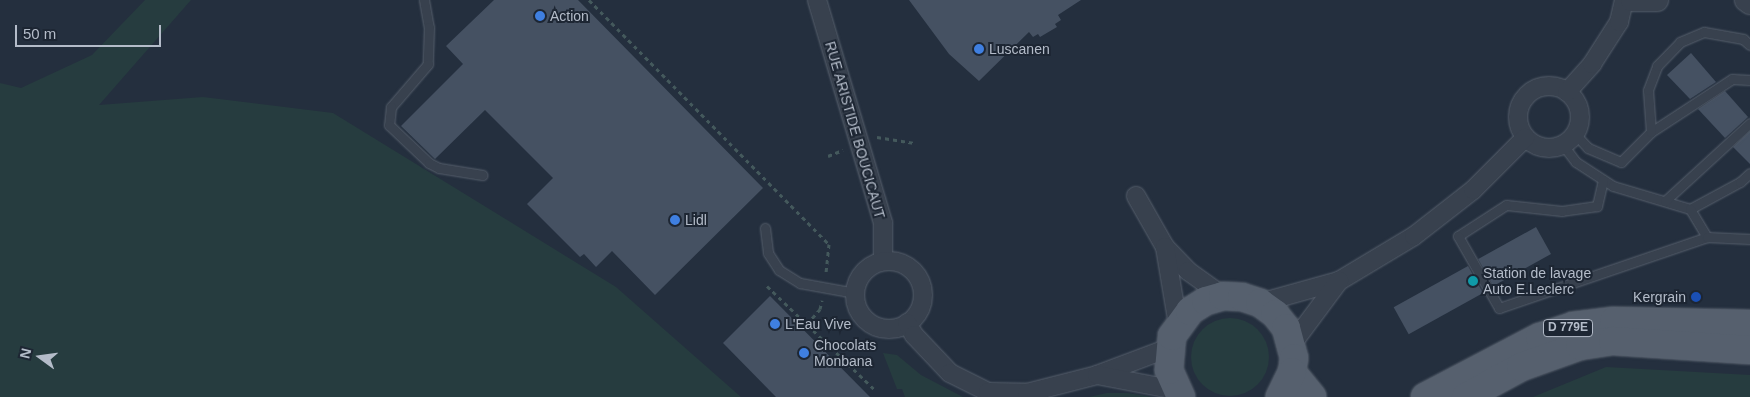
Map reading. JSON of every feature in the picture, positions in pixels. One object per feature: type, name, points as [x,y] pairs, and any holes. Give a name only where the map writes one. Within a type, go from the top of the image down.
[{"type":"main road","points":[[1179,394],[1169,370],[1174,336],[1190,311],[1206,301],[1223,296],[1242,297],[1260,303],[1275,314],[1286,328],[1292,344],[1292,372],[1280,397]]},
{"type":"main road","name":"D 779E","points":[[1425,397],[1532,340],[1573,326],[1614,321],[1750,324]]},
{"type":"main road","name":"D 779E","points":[[1466,397],[1521,367],[1580,346],[1613,341],[1750,350]]},
{"type":"main road","points":[[1292,372],[1312,397]]},
{"type":"street","name":"RUE ARISTIDE BOUCICAUT","points":[[817,0],[883,222],[883,261]]},
{"type":"street","points":[[1567,92],[1592,64],[1619,22],[1624,0]]},
{"type":"street","points":[[1632,0],[1657,0]]},
{"type":"street","points":[[1746,0],[1750,3]]},
{"type":"street","points":[[1551,86],[1567,92],[1578,107],[1580,116],[1569,139],[1543,148],[1526,138],[1518,121],[1521,102],[1527,95],[1551,86]]},
{"type":"street","points":[[1260,303],[1339,282],[1414,236],[1473,190],[1526,138]]},
{"type":"street","points":[[1136,196],[1165,247],[1188,271],[1223,296]]},
{"type":"street","points":[[907,323],[914,335],[950,373],[988,392],[1026,393],[1097,375],[1174,336],[1165,247]]},
{"type":"street","points":[[883,261],[905,265],[920,281],[923,300],[920,309],[907,323],[897,328],[875,326],[860,312],[855,293],[864,272],[883,261]]},
{"type":"street","points":[[1292,344],[1339,282]]},
{"type":"street","points":[[1097,375],[1179,394]]},
{"type":"lane","points":[[424,0],[429,27],[428,64],[390,107],[389,125],[434,166],[482,175]]},
{"type":"lane","points":[[1651,132],[1648,90],[1657,66],[1680,42],[1704,32],[1742,39],[1750,44]]},
{"type":"lane","points":[[1569,139],[1621,162],[1651,132],[1732,79],[1750,80]]},
{"type":"lane","points":[[1665,202],[1750,123]]},
{"type":"lane","points":[[1569,139],[1576,162],[1613,186],[1690,209],[1707,237]]},
{"type":"lane","points":[[1690,209],[1740,182],[1750,172]]},
{"type":"lane","points":[[1603,180],[1596,206],[1562,211],[1506,205],[1458,236],[1499,308],[1707,237],[1750,239]]},
{"type":"lane","points":[[765,228],[768,253],[778,270],[800,283],[824,290],[855,293]]},
{"type":"path","points":[[589,0],[829,244],[820,309],[807,324]]},
{"type":"path","points":[[876,137],[915,144]]},
{"type":"path","points":[[828,156],[840,151]]},
{"type":"path","points":[[767,286],[875,390]]},
{"type":"green space","points":[[145,0],[191,0],[99,105],[203,97],[333,113],[616,287],[741,397],[0,397],[0,83],[21,88],[92,55]]},
{"type":"green space","points":[[1230,318],[1245,321],[1258,329],[1266,342],[1269,357],[1266,372],[1258,385],[1245,393],[1230,396],[1215,393],[1202,385],[1194,372],[1191,357],[1194,342],[1202,329],[1215,321]]},
{"type":"green space","points":[[883,353],[897,355],[921,375],[963,397],[905,397],[902,389],[897,389]]},
{"type":"green space","points":[[1606,367],[1750,375],[1750,397],[1533,397]]},
{"type":"green space","points":[[1107,393],[1127,393],[1153,397],[1089,397]]},
{"type":"building","points":[[494,0],[578,0],[763,188],[655,295],[612,251],[596,267],[584,254],[580,257],[527,204],[553,178],[485,110],[435,159],[401,126],[463,64],[446,46]]},
{"type":"building","name":"Luscanen","points":[[909,0],[1081,0],[1058,15],[1061,20],[1055,24],[1057,27],[1040,37],[1038,34],[1033,37],[1029,32],[979,81],[949,54]]},
{"type":"building","points":[[1691,53],[1716,82],[1690,99],[1667,75]]},
{"type":"building","points":[[1725,91],[1748,117],[1725,138],[1698,109]]},
{"type":"building","points":[[1750,131],[1750,164],[1733,147]]},
{"type":"building","points":[[1536,227],[1551,254],[1493,286],[1478,259]]},
{"type":"building","points":[[1468,266],[1483,293],[1409,334],[1394,307]]},
{"type":"building","points":[[770,296],[870,397],[776,397],[723,343]]},
{"type":"place","name":"Action","points":[[540,16]]},
{"type":"place","name":"Luscanen","points":[[979,49]]},
{"type":"place","name":"Lidl","points":[[675,220]]},
{"type":"place","name":"Station de lavage Auto E.Leclerc","points":[[1473,281]]},
{"type":"place","name":"Kergrain","points":[[1696,297]]},
{"type":"place","name":"L'Eau Vive","points":[[775,324]]},
{"type":"place","name":"Chocolats Monbana","points":[[804,353]]}]
